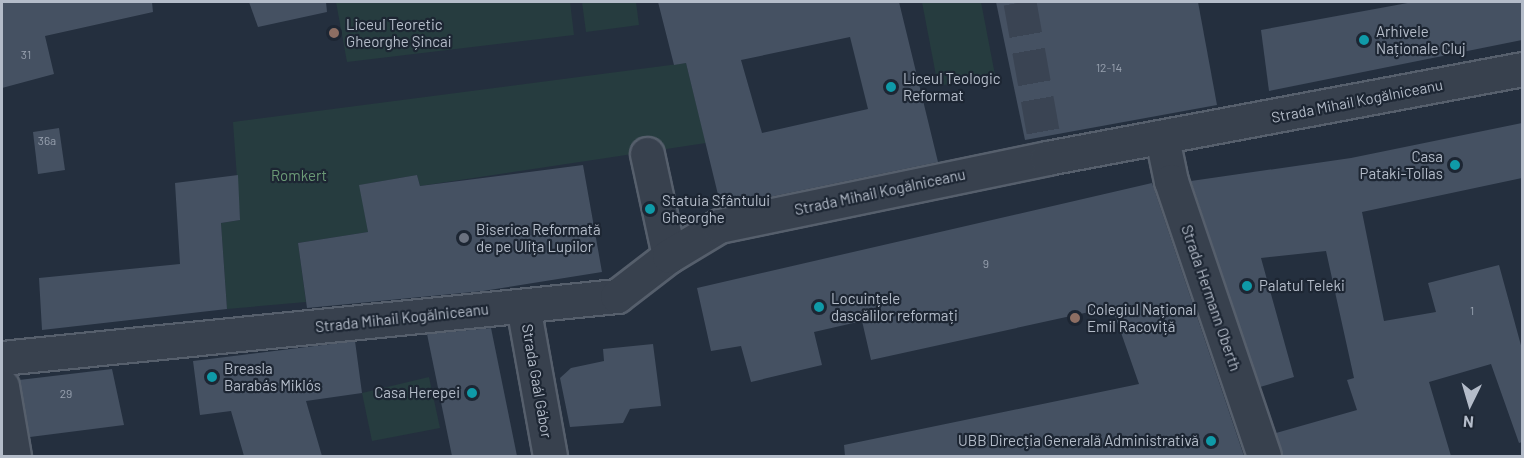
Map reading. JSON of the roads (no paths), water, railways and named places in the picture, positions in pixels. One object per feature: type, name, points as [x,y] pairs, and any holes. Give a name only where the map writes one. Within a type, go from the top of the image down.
[{"type":"street","name":"Strada Mihail Kogălniceanu","points":[[2,358],[617,296],[669,256],[719,226],[1046,147],[1162,138],[1522,69]]},
{"type":"street","name":"Strada Hermann Oberth","points":[[1162,138],[1171,180],[1264,456]]},
{"type":"street","points":[[647,154],[669,256]]},
{"type":"street","name":"Strada Gaál Gábor","points":[[524,306],[550,456]]},
{"type":"street","points":[[2,386],[14,456]]},
{"type":"tunnel","points":[[1020,2],[1044,137]]},
{"type":"place","name":"Liceul Teoretic Gheorghe Șincai","points":[[334,33]]},
{"type":"place","name":"Arhivele Naționale Cluj","points":[[1364,40]]},
{"type":"place","name":"Liceul Teologic Reformat","points":[[891,87]]},
{"type":"place","name":"Casa Pataki-Tollas","points":[[1455,165]]},
{"type":"place","name":"Statuia Sfântului Gheorghe","points":[[650,209]]},
{"type":"place","name":"Biserica Reformată de pe Ulița Lupilor","points":[[464,238]]},
{"type":"place","name":"Palatul Teleki","points":[[1247,286]]},
{"type":"place","name":"Locuințele dascălilor reformați","points":[[819,307]]},
{"type":"place","name":"Colegiul Național Emil Racoviță","points":[[1075,318]]},
{"type":"place","name":"Breasla Barabás Miklós","points":[[212,377]]},
{"type":"place","name":"Casa Herepei","points":[[472,393]]},
{"type":"place","name":"UBB Direcția Generală Administrativă","points":[[1211,441]]},
{"type":"park label","name":"Romkert","points":[[299,176]]}]
